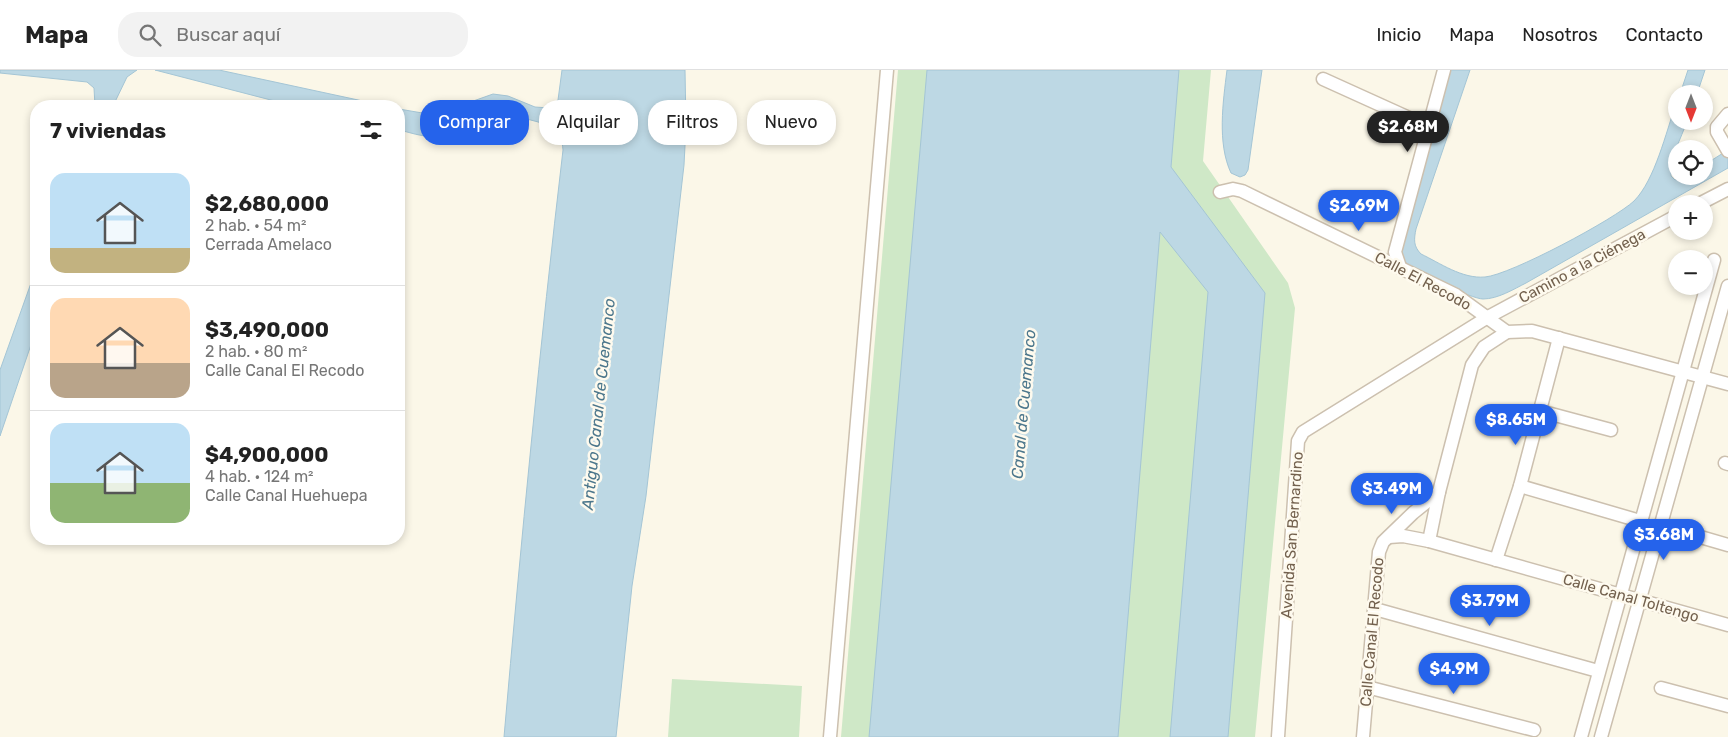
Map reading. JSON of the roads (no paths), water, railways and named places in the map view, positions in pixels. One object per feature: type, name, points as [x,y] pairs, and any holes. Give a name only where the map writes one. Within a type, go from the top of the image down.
[{"type":"street","points":[[830,737],[887,70]]},
{"type":"street","points":[[1400,267],[1396,247],[1444,70]]},
{"type":"street","points":[[1323,79],[1429,127]]},
{"type":"street","points":[[1726,148],[1717,132],[1717,127],[1728,114]]},
{"type":"street","name":"Calle El Recodo","points":[[1220,192],[1233,189],[1242,191],[1456,295],[1488,317]]},
{"type":"street","points":[[1713,197],[1728,189]]},
{"type":"street","name":"Camino a la Ciénega","points":[[1488,317],[1668,220]]},
{"type":"street","points":[[1582,737],[1598,672],[1714,260]]},
{"type":"street","points":[[1601,737],[1728,286]]},
{"type":"street","points":[[1488,317],[1507,332]]},
{"type":"street","name":"Avenida San Bernardino","points":[[1278,737],[1298,441],[1303,432],[1314,424],[1488,317]]},
{"type":"street","points":[[1430,541],[1439,492],[1472,365],[1484,347],[1507,332],[1532,331],[1728,384]]},
{"type":"street","points":[[1496,560],[1520,486],[1559,338]]},
{"type":"street","points":[[1540,411],[1612,430]]},
{"type":"street","points":[[1520,486],[1640,521]]},
{"type":"street","name":"Calle Canal El Recodo","points":[[1363,737],[1379,552],[1412,513],[1439,492]]},
{"type":"street","name":"Calle Canal Toltengo","points":[[1390,537],[1403,536],[1430,541],[1728,625]]},
{"type":"street","points":[[1697,536],[1728,545]]},
{"type":"street","points":[[1375,610],[1598,672]]},
{"type":"street","points":[[1368,687],[1534,730]]},
{"type":"street","points":[[1661,688],[1728,706]]},
{"type":"water","points":[[0,70],[137,70],[127,77],[116,100],[95,100],[94,88],[87,82],[0,73]]},
{"type":"water","points":[[155,70],[219,70],[358,100],[271,100]]},
{"type":"water","name":"Antiguo Canal de Cuemanco","points":[[562,70],[685,70],[686,100],[648,100],[648,145],[685,145],[646,496],[632,586],[616,737],[504,737],[531,443],[562,145],[638,145],[638,100],[558,100]]},
{"type":"water","name":"Canal de Cuemanco","points":[[927,70],[1179,70],[1171,167],[1265,293],[1228,737],[1170,737],[1208,292],[1160,232],[1118,737],[869,737]]},
{"type":"water","points":[[1227,70],[1262,70],[1248,170],[1245,175],[1240,177],[1231,173],[1224,149],[1222,122]]},
{"type":"water","points":[[1449,70],[1470,70],[1416,229],[1415,242],[1421,254],[1468,276],[1485,277],[1516,267],[1562,245],[1623,209],[1634,201],[1648,181],[1668,129],[1684,130],[1680,140],[1668,140],[1668,185],[1698,185],[1681,195],[1668,195],[1668,202],[1500,296],[1489,299],[1477,298],[1431,279],[1407,264],[1401,250]]},
{"type":"water","points":[[1688,70],[1705,70],[1700,85],[1683,85]]},
{"type":"water","points":[[493,94],[508,96],[518,100],[476,100]]},
{"type":"water","points":[[529,105],[539,107],[539,122],[529,120]]},
{"type":"water","points":[[405,110],[420,113],[420,135],[405,131]]},
{"type":"water","points":[[1728,150],[1728,168],[1713,177],[1713,159]]},
{"type":"water","points":[[30,286],[30,348],[0,436],[0,370]]}]
